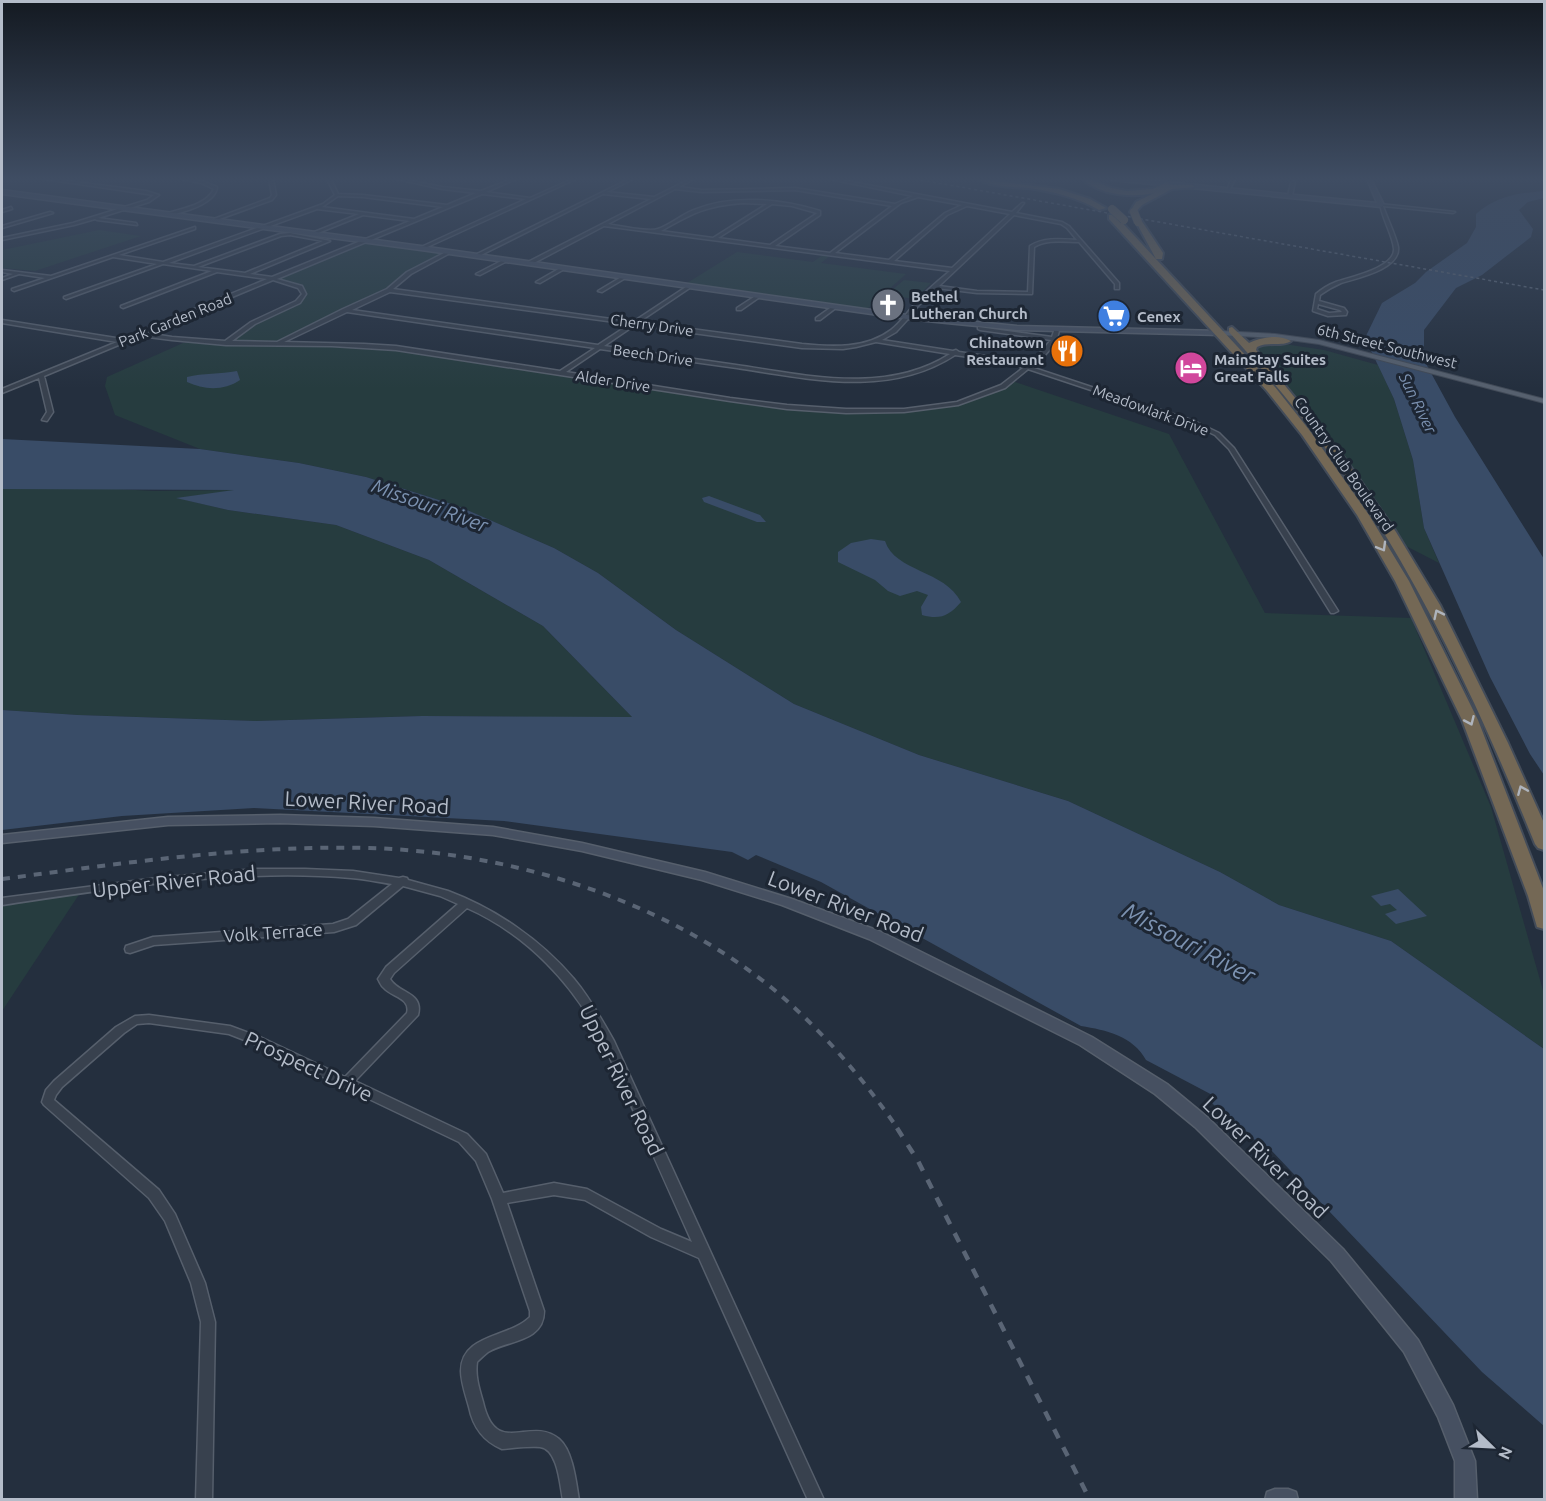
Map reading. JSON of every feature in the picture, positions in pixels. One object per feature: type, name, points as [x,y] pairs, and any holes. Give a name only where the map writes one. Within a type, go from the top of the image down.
[{"type":"highway","name":"Country Club Boulevard","points":[[1147,249],[1229,333],[1306,433],[1363,515],[1402,581],[1470,720],[1545,922]]},
{"type":"highway","name":"Country Club Boulevard","points":[[1152,249],[1212,310]]},
{"type":"highway","points":[[1156,249],[1160,257]]},
{"type":"highway","name":"Country Club Boulevard","points":[[1229,333],[1251,350],[1300,406],[1344,465],[1433,605],[1519,782],[1545,844]]},
{"type":"highway","points":[[1251,350],[1252,345],[1257,341],[1286,341]]},
{"type":"main road","name":"6th Street Southwest","points":[[1229,333],[1347,351]]},
{"type":"main road","name":"6th Street Southwest","points":[[1229,333],[1286,337],[1347,351],[1545,406]]},
{"type":"main road","name":"6th Street Southwest","points":[[1489,389],[1545,401]]},
{"type":"street","points":[[14,290],[134,249]]},
{"type":"street","points":[[66,298],[202,249]]},
{"type":"street","points":[[193,267],[242,249]]},
{"type":"street","points":[[245,275],[307,249]]},
{"type":"street","name":"Park Garden Road","points":[[2,391],[347,249]]},
{"type":"street","points":[[429,249],[980,328],[1056,334],[1229,333]]},
{"type":"street","points":[[475,256],[489,249]]},
{"type":"street","points":[[530,263],[557,249]]},
{"type":"street","points":[[794,249],[954,270]]},
{"type":"street","points":[[831,254],[838,249]]},
{"type":"street","points":[[891,261],[905,249]]},
{"type":"street","name":"Cherry Drive","points":[[389,290],[820,348],[858,346],[891,333],[976,249]]},
{"type":"street","points":[[936,287],[1030,293],[1032,249]]},
{"type":"street","points":[[1087,249],[1117,285],[1117,288]]},
{"type":"street","points":[[1316,302],[1345,312],[1342,315],[1331,315],[1315,310],[1316,302],[1318,294],[1324,288],[1379,269],[1394,260],[1398,254],[1396,249]]},
{"type":"street","points":[[278,344],[389,290],[409,273],[448,252]]},
{"type":"street","points":[[114,256],[274,279],[300,287],[304,294],[298,302],[253,323],[226,343]]},
{"type":"street","points":[[478,274],[507,260]]},
{"type":"street","points":[[538,282],[564,268]]},
{"type":"street","points":[[2,271],[51,277]]},
{"type":"street","points":[[123,307],[218,271]]},
{"type":"street","points":[[2,279],[22,272]]},
{"type":"street","points":[[600,291],[625,277]]},
{"type":"street","points":[[561,373],[689,286]]},
{"type":"street","points":[[739,309],[759,296]]},
{"type":"street","points":[[818,319],[835,307]]},
{"type":"street","name":"Beech Drive","points":[[345,310],[843,380],[904,376],[942,363],[956,352]]},
{"type":"street","points":[[907,317],[1056,334]]},
{"type":"street","points":[[2,321],[122,341]]},
{"type":"street","name":"Alder Drive","points":[[140,334],[182,341],[396,348],[778,406],[868,412],[932,407],[980,396],[1002,387],[1030,367],[1056,334]]},
{"type":"street","name":"Meadowlark Drive","points":[[878,340],[956,352],[1030,367],[1192,422],[1217,434],[1231,448],[1334,611]]},
{"type":"street","points":[[41,375],[50,412],[45,420]]},
{"type":"street","points":[[2,384],[12,386]]},
{"type":"street","name":"Lower River Road","points":[[2,839],[168,821],[280,819],[374,822],[493,831],[582,847],[705,876],[787,902],[874,935],[1086,1041],[1161,1089],[1201,1122],[1337,1255],[1411,1346],[1446,1413],[1465,1461],[1467,1500]]},
{"type":"street","name":"Upper River Road","points":[[2,901],[130,883],[272,871],[328,872],[403,880],[437,891],[497,919],[536,947],[562,972],[583,999],[608,1041],[702,1253],[816,1500]]},
{"type":"street","name":"Volk Terrace","points":[[129,950],[153,941],[334,928],[352,922],[403,880]]},
{"type":"street","points":[[346,1083],[412,1015],[414,1008],[411,1000],[388,986],[384,979],[390,970],[466,903]]},
{"type":"street","name":"Prospect Drive","points":[[204,1500],[208,1322],[198,1283],[170,1218],[154,1194],[48,1102],[50,1093],[120,1030],[135,1020],[148,1019],[230,1030],[256,1040],[463,1138],[481,1158],[499,1199],[537,1311],[537,1320],[527,1330],[483,1347],[470,1358],[468,1372],[479,1419],[489,1433],[502,1441],[544,1439],[555,1446],[564,1463],[571,1500]]},
{"type":"street","points":[[499,1199],[554,1189],[587,1195],[656,1233],[702,1253]]},
{"type":"street","points":[[1275,1500],[1288,1500]]},
{"type":"green space","points":[[101,249],[35,271],[2,268],[2,250]]},
{"type":"green space","points":[[347,249],[426,249],[448,252],[409,273],[396,285],[280,343],[374,346],[778,406],[868,412],[932,407],[958,402],[980,396],[1012,381],[1169,434],[1265,613],[1411,618],[1491,807],[1544,994],[1544,1049],[1391,941],[1279,905],[1220,872],[1068,801],[919,755],[794,704],[676,630],[598,573],[554,548],[458,506],[366,477],[299,463],[200,449],[115,415],[105,386],[107,377],[183,343],[226,343],[253,323],[298,302],[304,294],[300,287],[274,279]]},
{"type":"green space","points":[[737,252],[813,262],[824,254],[831,255],[821,263],[906,274],[867,309],[687,283]]},
{"type":"green space","points":[[904,280],[931,283],[915,299],[886,295]]},
{"type":"green space","points":[[1271,342],[1324,350],[1378,365],[1394,399],[1413,460],[1424,528],[1439,563],[1400,543],[1302,404],[1269,362],[1254,348],[1257,343]]},
{"type":"green space","points":[[81,487],[153,491],[240,490],[178,498],[228,510],[336,525],[429,560],[543,626],[633,718],[422,716],[256,721],[2,710],[2,489]]},
{"type":"green space","points":[[82,890],[8,1002],[2,1011],[2,901]]},
{"type":"water","name":"Sun River","points":[[1458,249],[1515,249],[1482,275],[1456,288],[1424,330],[1424,360],[1455,417],[1544,559],[1544,775],[1530,754],[1490,677],[1424,528],[1413,460],[1394,399],[1365,338],[1382,303],[1415,283],[1426,272]]},
{"type":"water","points":[[237,371],[240,380],[221,388],[200,387],[187,382],[187,377]]},
{"type":"water","name":"Missouri River","points":[[2,439],[200,449],[299,463],[366,477],[458,506],[554,548],[598,573],[676,630],[794,704],[919,755],[1068,801],[1220,872],[1279,905],[1391,941],[1544,1049],[1544,1426],[1482,1372],[1268,1147],[1239,1131],[1212,1103],[1218,1098],[1146,1060],[1134,1045],[1126,1040],[1109,1032],[1081,1026],[821,882],[756,855],[748,860],[732,852],[504,821],[254,808],[122,816],[2,830],[2,710],[256,721],[422,716],[632,717],[543,626],[429,560],[336,525],[228,510],[176,498],[234,490],[2,489]]},
{"type":"water","points":[[709,496],[760,515],[766,522],[757,522],[704,502],[702,498]]},
{"type":"water","points":[[871,539],[885,541],[890,551],[899,559],[944,583],[954,591],[961,602],[944,616],[922,615],[921,607],[928,595],[917,591],[900,596],[888,591],[875,580],[838,562],[838,552],[851,543]]},
{"type":"water","points":[[1398,889],[1427,916],[1396,924],[1385,914],[1397,910],[1390,904],[1381,906],[1371,896]]},
{"type":"railway","points":[[1312,249],[1544,290]]},
{"type":"railway","points":[[2,879],[185,856],[323,848],[369,848],[422,852],[476,859],[529,871],[582,886],[633,906],[682,929],[729,957],[772,988],[824,1037],[855,1072],[898,1129]]},
{"type":"railway","points":[[897,1128],[918,1161],[1090,1500]]},
{"type":"place","name":"Bethel Lutheran Church","points":[[888,305]]},
{"type":"place","name":"Cenex","points":[[1114,316]]},
{"type":"place","name":"Chinatown Restaurant","points":[[1067,351]]},
{"type":"place","name":"MainStay Suites Great Falls","points":[[1191,368]]}]
